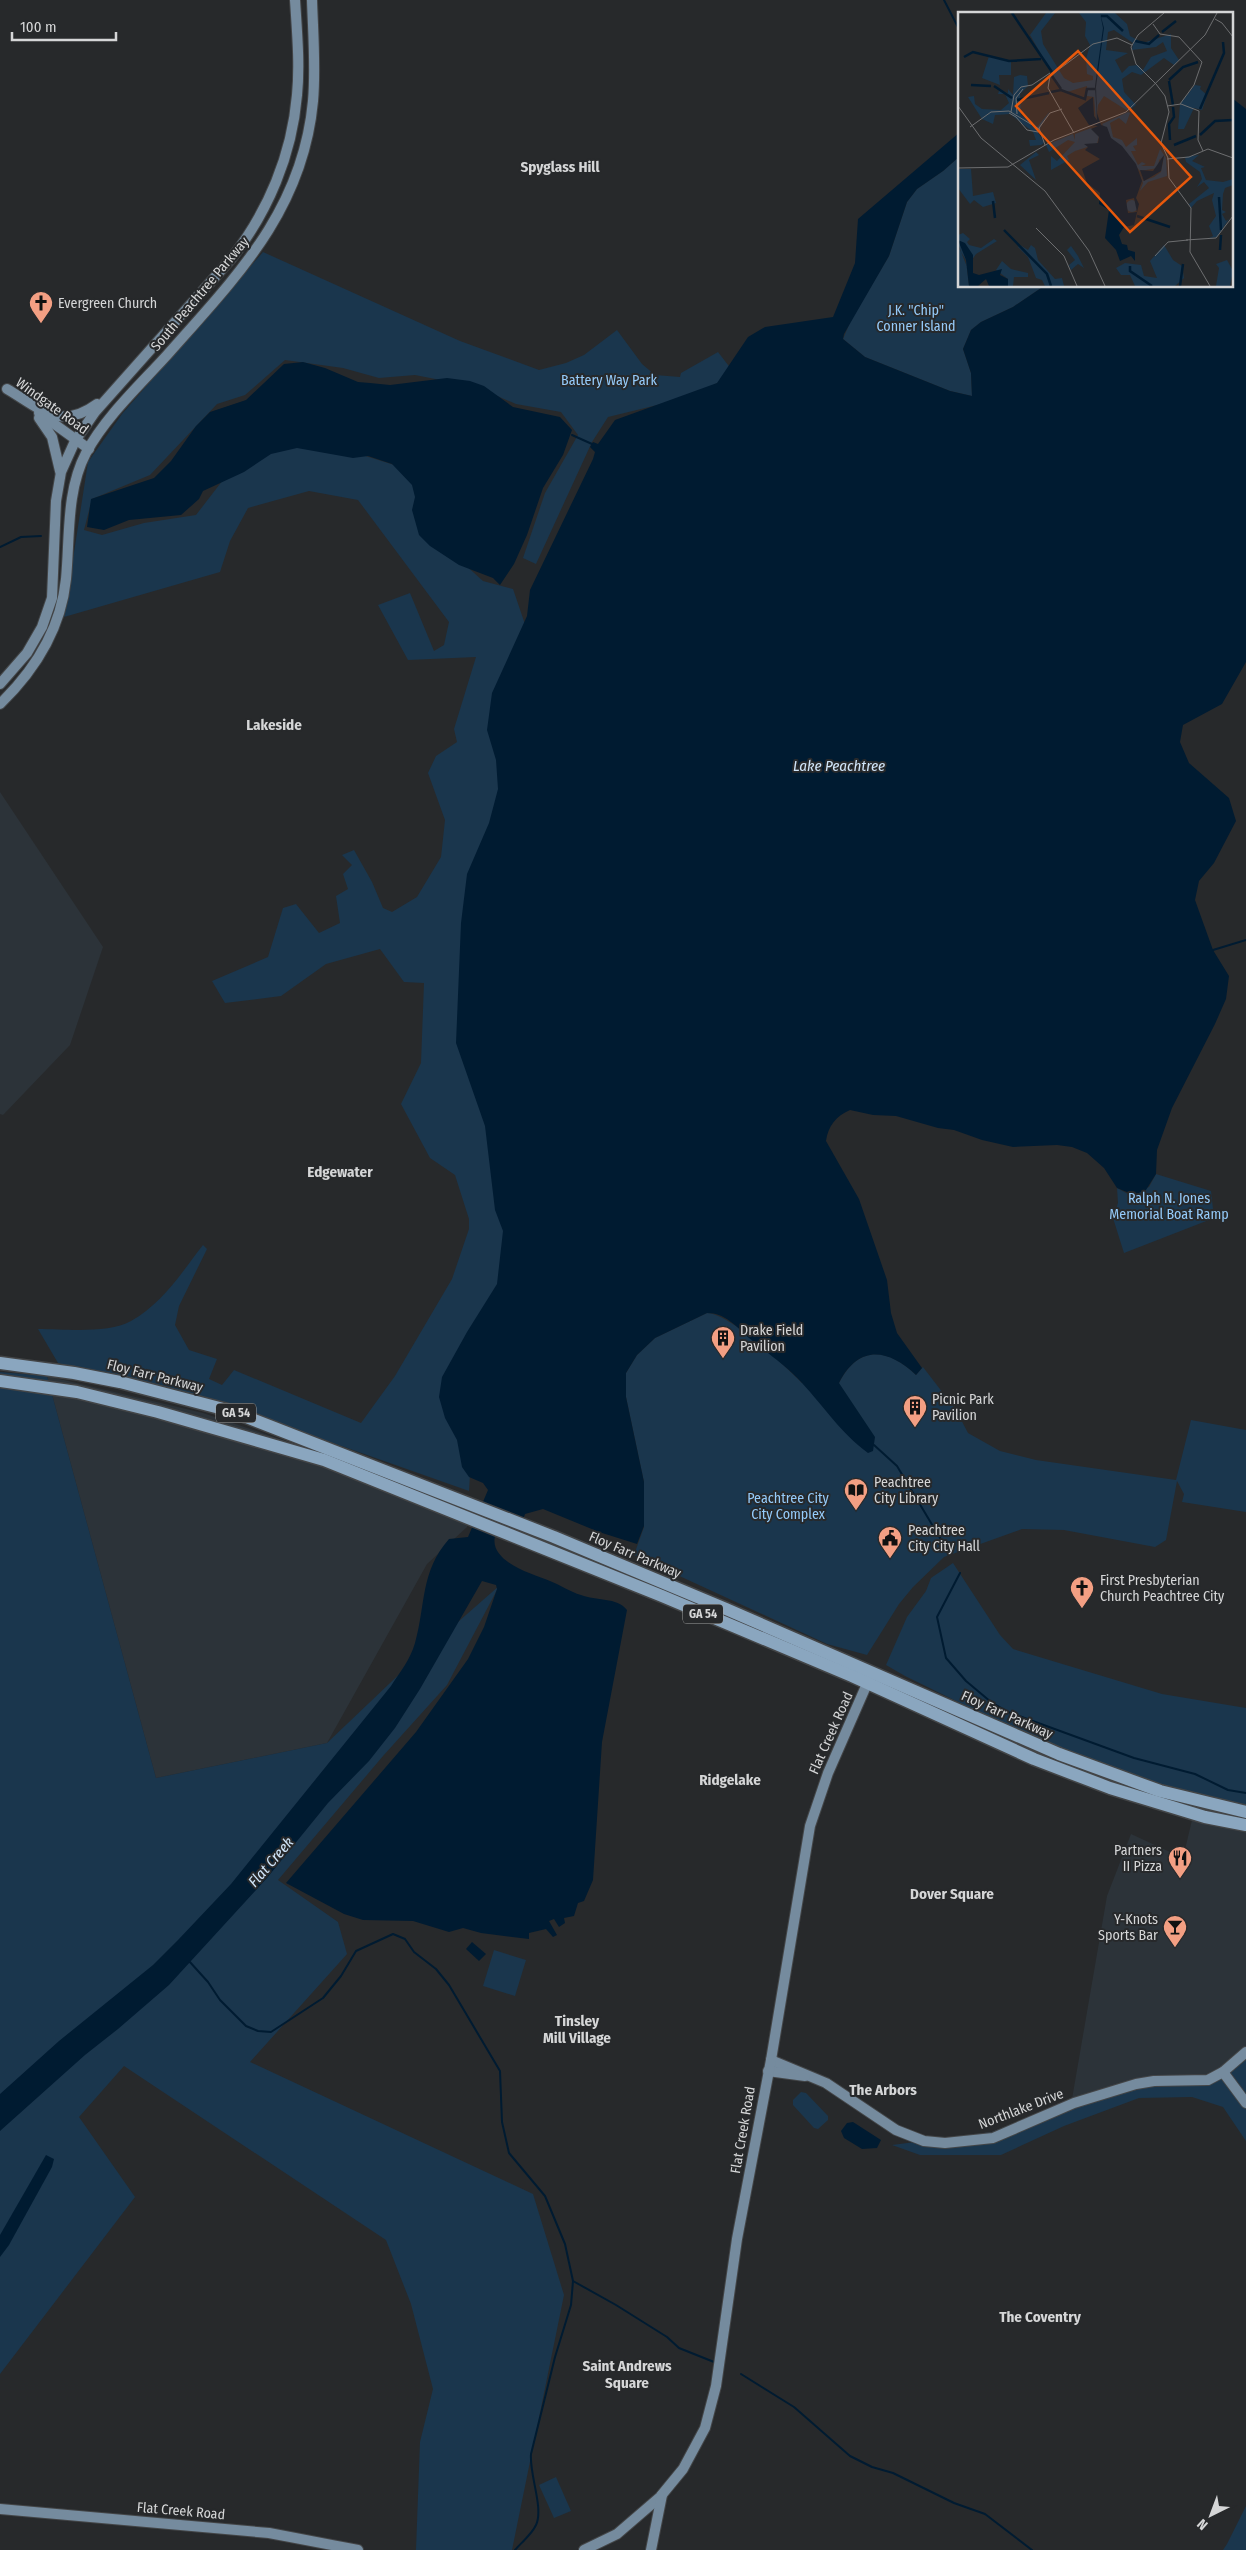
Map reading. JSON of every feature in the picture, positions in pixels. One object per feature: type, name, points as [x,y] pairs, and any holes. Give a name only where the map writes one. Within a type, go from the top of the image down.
[{"type":"main road","name":"Floy Farr Parkway","points":[[0,1363],[74,1373],[120,1382],[231,1411],[527,1526],[870,1677],[1034,1759],[1093,1781],[1205,1817],[1246,1825]]},
{"type":"main road","name":"Floy Farr Parkway","points":[[0,1381],[77,1392],[210,1426],[324,1460],[1128,1781],[1195,1801],[1246,1812]]},
{"type":"street","name":"South Peachtree Parkway","points":[[117,388],[246,240],[276,186],[292,132],[297,96],[296,0]]},
{"type":"street","name":"South Peachtree Parkway","points":[[0,704],[32,667],[48,644],[57,619],[66,578],[73,498],[77,476],[88,449],[125,402],[254,255],[290,192],[300,161],[313,101],[312,0]]},
{"type":"street","name":"Windgate Road","points":[[3,386],[88,449]]},
{"type":"street","points":[[3,386],[51,414],[65,418],[74,417],[86,412],[117,388]]},
{"type":"street","points":[[0,684],[27,653],[42,627],[52,598],[56,502],[60,472],[56,448],[47,427],[3,386]]},
{"type":"street","points":[[60,472],[75,440],[95,412],[117,388]]},
{"type":"street","name":"Flat Creek Road","points":[[584,2550],[617,2534],[662,2495],[696,2449],[712,2403],[726,2329],[737,2239],[810,1826],[828,1773],[870,1677]]},
{"type":"street","name":"Northlake Drive","points":[[769,2066],[826,2083],[896,2130],[935,2143],[993,2138],[1074,2104],[1136,2084],[1154,2081],[1208,2080],[1223,2072],[1246,2052]]},
{"type":"street","points":[[1223,2072],[1246,2103]]},
{"type":"street","points":[[651,2550],[662,2495]]},
{"type":"street","name":"Flat Creek Road","points":[[0,2509],[250,2531],[305,2539],[358,2550]]},
{"type":"shaded area","points":[[0,792],[103,947],[70,1045],[3,1115],[0,1114]]},
{"type":"shaded area","points":[[47,1376],[203,1413],[357,1465],[467,1511],[467,1527],[427,1564],[327,1743],[156,1778]]},
{"type":"shaded area","points":[[1192,1820],[1246,1830],[1246,2051],[1223,2072],[1072,2099],[1107,1896],[1131,1834],[1183,1858]]},
{"type":"green space","name":"J.K. \"Chip\" Conner Island","points":[[958,158],[958,288],[1041,288],[1013,307],[981,322],[971,330],[963,349],[971,373],[972,396],[950,391],[865,357],[843,339],[851,320],[889,256],[907,202],[917,189]]},
{"type":"green space","name":"Battery Way Park","points":[[263,252],[460,341],[539,370],[566,363],[584,355],[617,330],[642,364],[655,375],[680,377],[681,373],[718,352],[735,374],[690,397],[608,417],[592,442],[536,564],[523,558],[545,493],[578,435],[561,412],[516,404],[476,387],[415,375],[379,378],[343,368],[285,360],[245,395],[217,404],[150,475],[92,499],[84,530],[102,535],[144,523],[196,515],[233,467],[289,432],[407,469],[433,536],[483,581],[513,589],[528,633],[513,1242],[470,1475],[469,1491],[299,1431],[58,1363],[38,1329],[111,1328],[131,1321],[162,1297],[203,1245],[207,1249],[179,1306],[175,1325],[189,1350],[217,1359],[209,1379],[222,1385],[234,1370],[361,1423],[395,1376],[452,1279],[469,1229],[469,1219],[455,1175],[430,1158],[401,1104],[421,1063],[424,983],[404,982],[380,949],[326,964],[281,996],[225,1003],[212,981],[268,957],[283,908],[296,904],[319,933],[340,923],[336,896],[348,889],[343,874],[352,865],[342,855],[354,850],[372,882],[383,908],[392,912],[417,897],[441,857],[445,820],[428,773],[436,756],[457,742],[454,729],[476,657],[408,660],[378,605],[410,593],[434,651],[444,645],[449,622],[358,500],[309,491],[248,508],[230,541],[220,572],[64,617],[88,462],[122,414]]},
{"type":"green space","name":"Ralph N. Jones Memorial Boat Ramp","points":[[1156,1174],[1211,1191],[1214,1218],[1124,1253],[1113,1218],[1118,1203],[1117,1188],[1128,1194],[1149,1187]]},
{"type":"green space","name":"Peachtree City City Complex","points":[[707,1313],[717,1315],[742,1331],[770,1353],[802,1383],[839,1383],[847,1370],[856,1362],[865,1356],[874,1354],[885,1355],[895,1359],[916,1375],[923,1367],[956,1410],[968,1433],[1000,1451],[1036,1460],[1176,1480],[1191,1420],[1246,1430],[1246,1512],[1182,1502],[1184,1494],[1177,1481],[1166,1540],[1155,1547],[1064,1530],[1022,1529],[944,1557],[913,1587],[899,1604],[867,1655],[827,1644],[634,1555],[644,1527],[644,1482],[626,1397],[626,1373],[637,1355],[655,1338]]},
{"type":"green space","name":"Flat Creek","points":[[0,1372],[47,1376],[156,1778],[327,1743],[410,1664],[499,1586],[447,1685],[383,1756],[278,1880],[338,1922],[347,1954],[250,2062],[533,2194],[564,2295],[512,2550],[416,2550],[420,2442],[433,2389],[411,2304],[386,2240],[124,2066],[79,2117],[135,2197],[0,2374]]},
{"type":"green space","points":[[953,1563],[1000,1635],[1013,1649],[1162,1694],[1246,1708],[1246,1810],[1128,1781],[999,1722],[886,1665],[907,1617],[926,1591],[931,1578]]},
{"type":"green space","points":[[494,1950],[526,1960],[515,1996],[483,1986]]},
{"type":"green space","points":[[1246,2051],[1246,2141],[1223,2107],[1192,2097],[1139,2098],[1064,2126],[1001,2155],[920,2155],[892,2145],[992,2132],[1072,2099],[1131,2080],[1202,2081]]},
{"type":"green space","points":[[801,2092],[806,2093],[828,2116],[828,2120],[818,2129],[814,2128],[793,2105],[793,2100]]},
{"type":"green space","points":[[556,2477],[571,2511],[554,2518],[539,2485]]},
{"type":"green space","points":[[1246,2506],[1246,2550],[1223,2550],[1227,2544]]},
{"type":"water","name":"Lake Peachtree","points":[[1234,100],[1246,109],[1246,662],[1222,704],[1183,725],[1180,742],[1189,763],[1229,798],[1236,821],[1214,863],[1199,881],[1195,900],[1213,950],[1229,976],[1226,999],[1172,1108],[1157,1150],[1156,1174],[1146,1190],[1134,1195],[1117,1188],[1104,1168],[1087,1153],[1072,1147],[1057,1145],[1013,1147],[896,1116],[873,1115],[850,1110],[841,1115],[831,1126],[826,1141],[859,1199],[887,1280],[891,1313],[897,1333],[922,1368],[916,1375],[905,1366],[885,1356],[865,1356],[847,1370],[839,1383],[875,1437],[873,1451],[868,1453],[849,1437],[802,1383],[783,1365],[730,1321],[719,1315],[707,1313],[655,1338],[637,1355],[626,1373],[626,1397],[644,1482],[644,1526],[637,1544],[599,1532],[543,1509],[525,1514],[523,1520],[510,1524],[495,1536],[495,1545],[499,1553],[514,1566],[577,1594],[618,1603],[627,1610],[602,1742],[593,1880],[584,1901],[578,1903],[574,1916],[564,1918],[565,1923],[559,1927],[554,1919],[549,1921],[557,1935],[553,1937],[546,1929],[529,1933],[529,1939],[481,1933],[463,1928],[449,1932],[413,1921],[363,1920],[344,1914],[286,1883],[416,1732],[468,1659],[484,1627],[497,1589],[496,1585],[482,1581],[420,1689],[395,1728],[369,1761],[328,1803],[267,1878],[169,1985],[85,2055],[0,2131],[0,2094],[59,2041],[153,1965],[178,1940],[231,1884],[391,1686],[413,1649],[428,1576],[433,1564],[449,1539],[468,1537],[488,1490],[483,1483],[469,1477],[462,1467],[457,1440],[445,1418],[439,1397],[442,1377],[497,1284],[503,1231],[495,1210],[485,1126],[456,1043],[461,923],[467,874],[489,823],[498,789],[496,760],[487,730],[492,693],[527,616],[530,590],[593,459],[595,452],[590,447],[593,442],[598,444],[615,420],[717,383],[748,337],[765,327],[833,317],[855,263],[858,219],[958,134],[958,158],[917,189],[907,202],[889,256],[844,334],[843,339],[865,357],[950,391],[972,396],[971,373],[963,349],[971,330],[981,322],[1013,307],[1041,288],[1234,288]]},
{"type":"water","points":[[303,362],[325,368],[358,382],[390,385],[447,378],[470,381],[484,386],[513,407],[560,417],[572,430],[563,455],[543,488],[527,535],[514,564],[500,585],[493,578],[459,565],[430,546],[419,535],[412,510],[415,497],[412,485],[392,464],[368,456],[353,458],[297,448],[271,454],[244,472],[203,491],[199,499],[181,515],[129,520],[104,530],[87,527],[91,499],[154,478],[171,461],[196,426],[210,412],[246,400],[284,364]]},
{"type":"water","points":[[472,1942],[486,1954],[479,1961],[466,1949]]},
{"type":"water","points":[[853,2122],[881,2140],[877,2148],[862,2149],[844,2138],[841,2131],[847,2123]]},
{"type":"water","points":[[46,2155],[54,2159],[52,2167],[9,2245],[0,2257],[0,2235]]},
{"type":"waterway","points":[[944,0],[958,27]]},
{"type":"waterway","points":[[572,435],[592,444]]},
{"type":"waterway","points":[[0,547],[21,537],[41,536]]},
{"type":"waterway","points":[[1213,950],[1246,940]]},
{"type":"waterway","points":[[874,1445],[897,1466],[949,1553]]},
{"type":"waterway","points":[[960,1573],[937,1617],[946,1658],[966,1681],[991,1702],[1008,1712],[1134,1758],[1195,1774],[1228,1790],[1246,1793]]},
{"type":"waterway","points":[[189,1961],[208,1982],[220,2000],[246,2026],[258,2031],[271,2032],[323,1998],[341,1976],[356,1951],[393,1934],[405,1939],[414,1952],[436,1969],[449,1985],[500,2071],[502,2122],[509,2153],[545,2196],[565,2244],[573,2281],[571,2305],[555,2357],[531,2454],[538,2518],[532,2532],[515,2550]]},
{"type":"waterway","points":[[573,2281],[667,2337],[679,2348],[714,2362]]},
{"type":"waterway","points":[[741,2374],[794,2407],[850,2456],[872,2467],[893,2473],[954,2503],[985,2514],[1032,2550]]},
{"type":"place","name":"Evergreen Church","points":[[41,324]]},
{"type":"place","name":"Drake Field Pavilion","points":[[723,1359]]},
{"type":"place","name":"Picnic Park Pavilion","points":[[915,1428]]},
{"type":"place","name":"Peachtree City Library","points":[[856,1511]]},
{"type":"place","name":"Peachtree City City Hall","points":[[890,1559]]},
{"type":"place","name":"First Presbyterian Church Peachtree City","points":[[1082,1609]]},
{"type":"place","name":"Partners II Pizza","points":[[1180,1879]]},
{"type":"place","name":"Y-Knots Sports Bar","points":[[1175,1948]]},
{"type":"district","name":"Spyglass Hill","points":[[560,167]]},
{"type":"district","name":"Lakeside","points":[[274,725]]},
{"type":"district","name":"Edgewater","points":[[340,1172]]},
{"type":"district","name":"Ridgelake","points":[[730,1780]]},
{"type":"district","name":"Dover Square","points":[[952,1894]]},
{"type":"district","name":"Tinsley Mill Village","points":[[577,2030]]},
{"type":"district","name":"The Arbors","points":[[883,2090]]},
{"type":"district","name":"The Coventry","points":[[1040,2317]]},
{"type":"district","name":"Saint Andrews Square","points":[[627,2374]]}]
